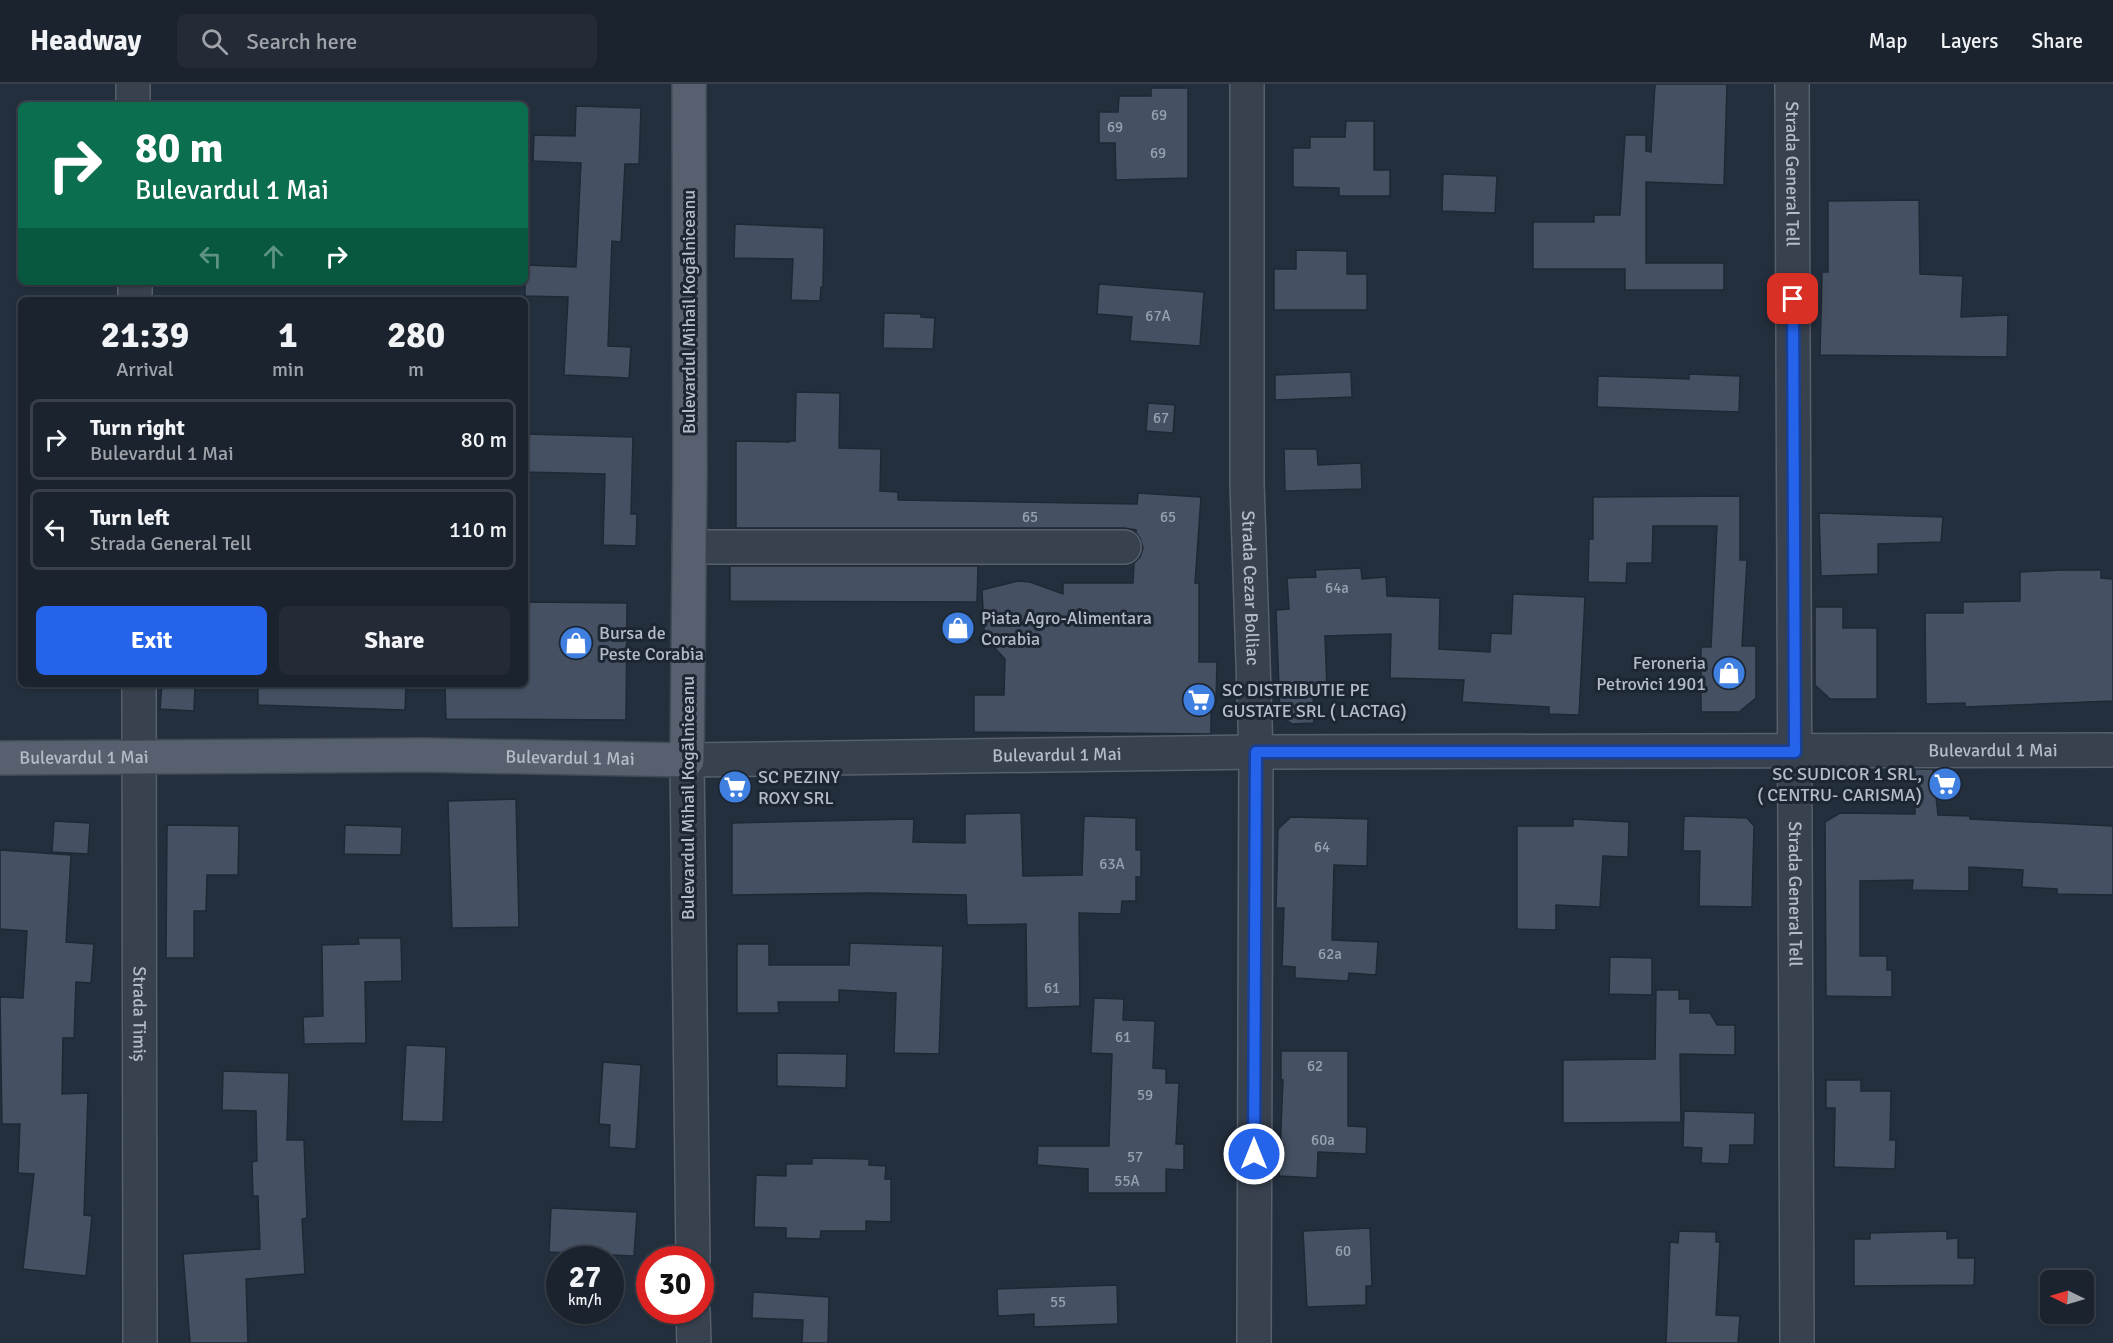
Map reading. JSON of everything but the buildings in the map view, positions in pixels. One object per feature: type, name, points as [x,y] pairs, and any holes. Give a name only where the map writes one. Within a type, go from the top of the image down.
[{"type":"main road","name":"Bulevardul Mihail Kogălniceanu","points":[[687,760],[689,84]]},
{"type":"main road","name":"Bulevardul 1 Mai","points":[[0,758],[424,755],[687,760]]},
{"type":"street","points":[[133,84],[133,102]]},
{"type":"street","name":"Strada Cezar Bolliac","points":[[1247,84],[1247,484],[1256,752],[1254,1343]]},
{"type":"street","name":"Strada General Tell","points":[[1792,84],[1797,1343]]},
{"type":"street","points":[[689,547],[1124,547]]},
{"type":"street","name":"Strada Timiș","points":[[139,687],[140,1343]]},
{"type":"street","name":"Bulevardul 1 Mai","points":[[687,760],[1256,752],[2113,750]]},
{"type":"street","name":"Bulevardul Mihail Kogălniceanu","points":[[687,760],[693,1246]]},
{"type":"street","points":[[693,1324],[694,1343]]},
{"type":"place","name":"Piata Agro-Alimentara Corabia","points":[[958,628]]},
{"type":"place","name":"Bursa de Peste Corabia","points":[[576,643]]},
{"type":"place","name":"Feroneria Petrovici 1901","points":[[1729,673]]},
{"type":"place","name":"SC DISTRIBUTIE PE GUSTATE SRL ( LACTAG)","points":[[1199,700]]},
{"type":"place","name":"SC SUDICOR 1 SRL, ( CENTRU- CARISMA)","points":[[1945,784]]},
{"type":"place","name":"SC PEZINY ROXY SRL","points":[[735,787]]},
{"type":"route","points":[[1254,1154],[1256,752],[1795,752],[1793,299]]}]
